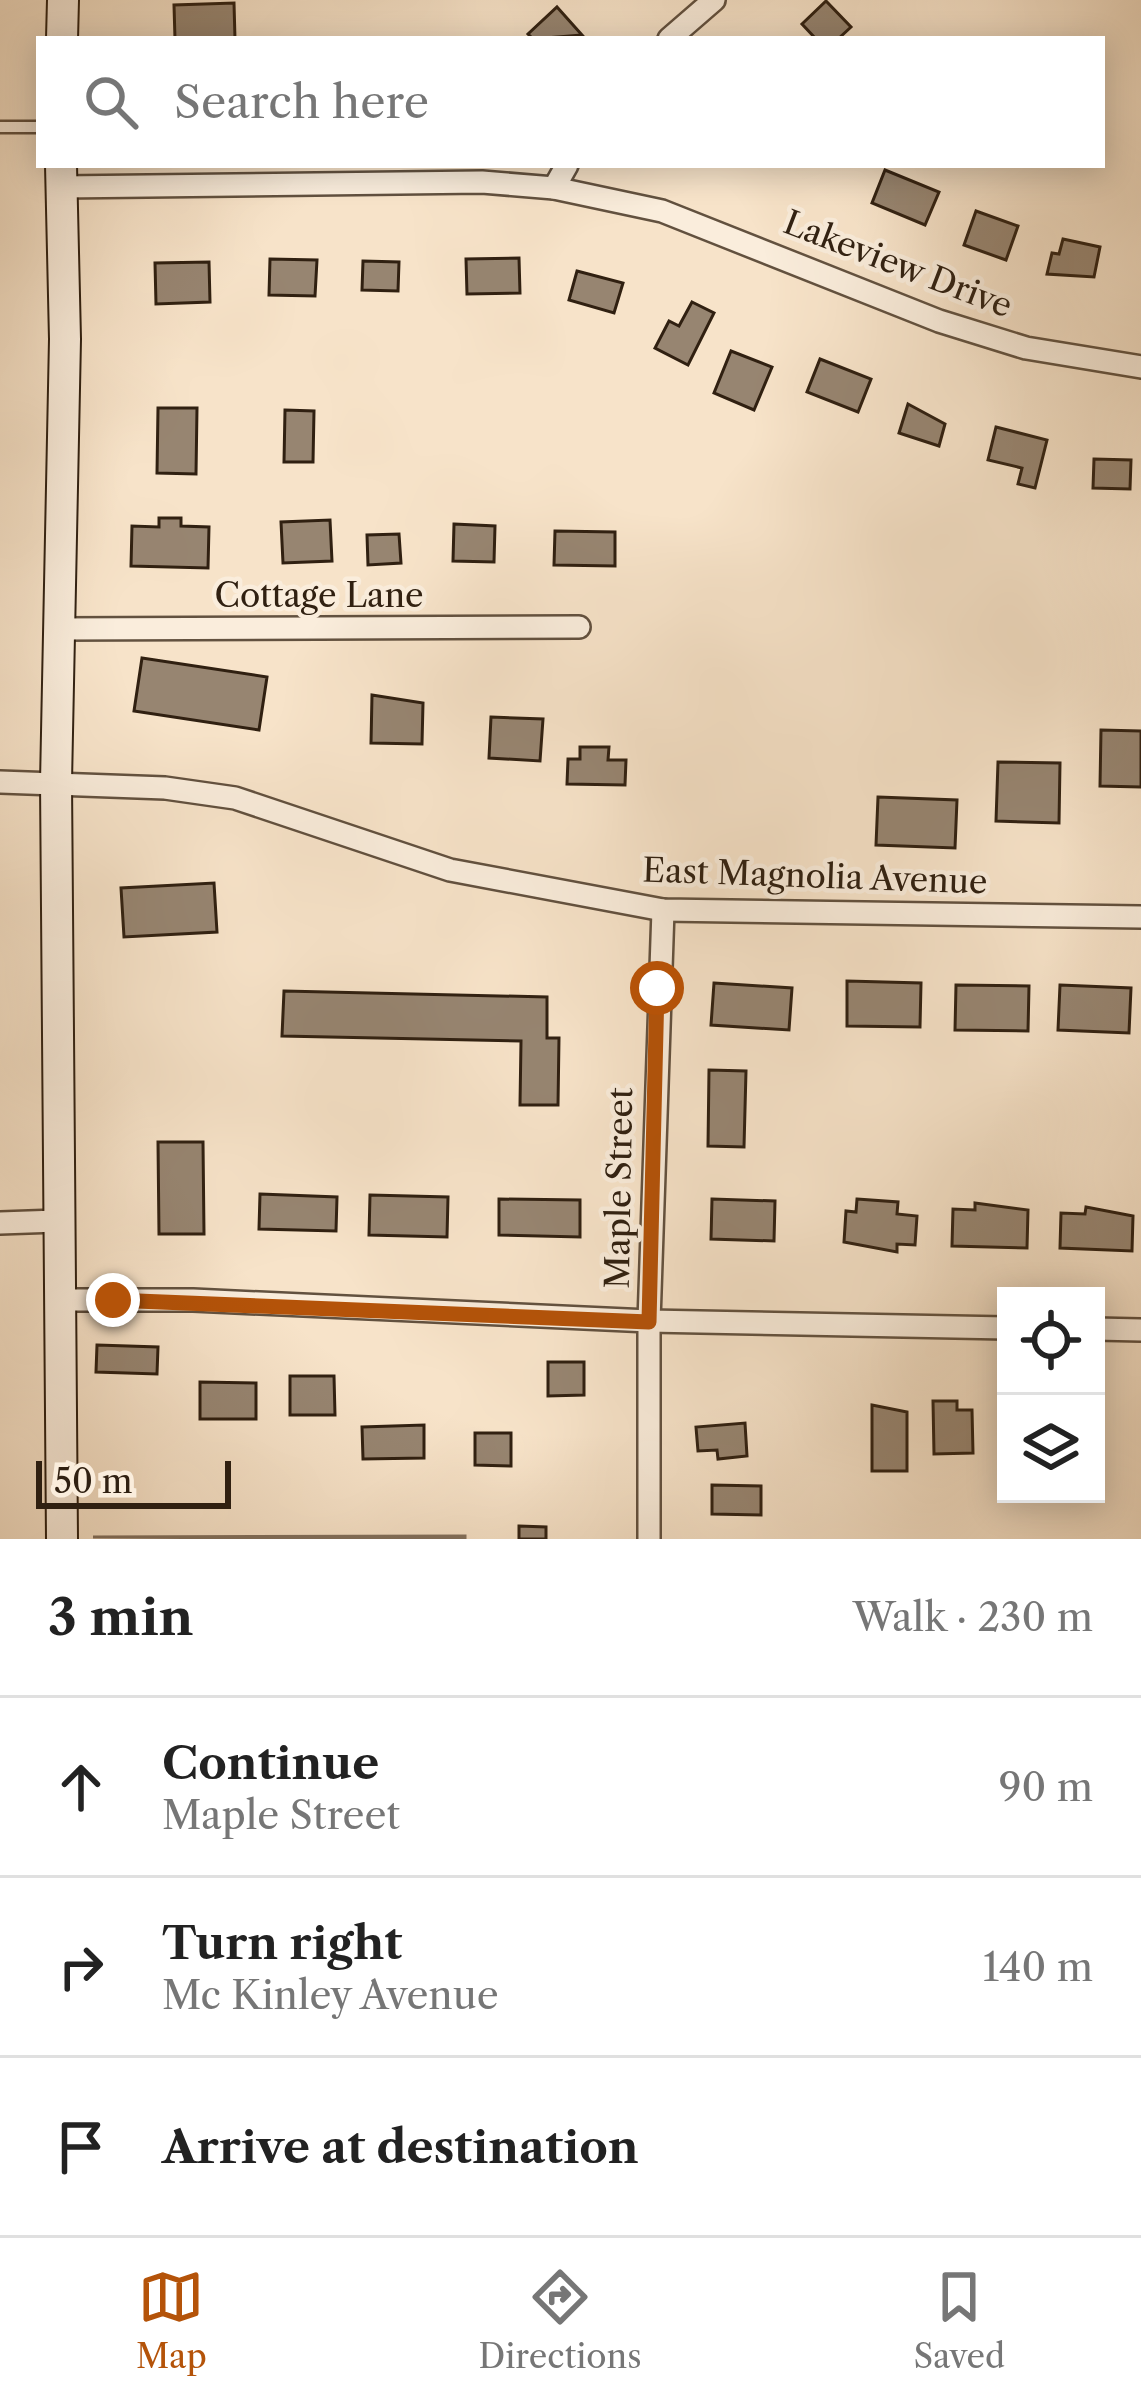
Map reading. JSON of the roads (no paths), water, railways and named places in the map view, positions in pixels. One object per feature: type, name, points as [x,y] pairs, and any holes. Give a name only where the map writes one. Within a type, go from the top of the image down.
[{"type":"street","points":[[62,36],[63,0]]},
{"type":"street","points":[[672,36],[714,0]]},
{"type":"street","points":[[554,188],[565,168]]},
{"type":"street","points":[[61,176],[65,304],[56,782],[62,1539]]},
{"type":"street","name":"Lakeview Drive","points":[[61,176],[482,182],[554,188],[662,211],[1004,342],[1086,362],[1141,367]]},
{"type":"street","name":"Cottage Lane","points":[[58,628],[579,627]]},
{"type":"street","name":"East Magnolia Avenue","points":[[0,782],[56,782],[235,798],[450,870],[663,910],[1141,916]]},
{"type":"street","name":"Maple Street","points":[[649,1539],[649,1322],[663,910]]},
{"type":"street","points":[[0,1223],[57,1221]]},
{"type":"street","points":[[57,1300],[193,1300],[649,1322],[997,1328]]},
{"type":"street","points":[[1105,1329],[1141,1330]]},
{"type":"lane","points":[[0,127],[36,127]]}]
